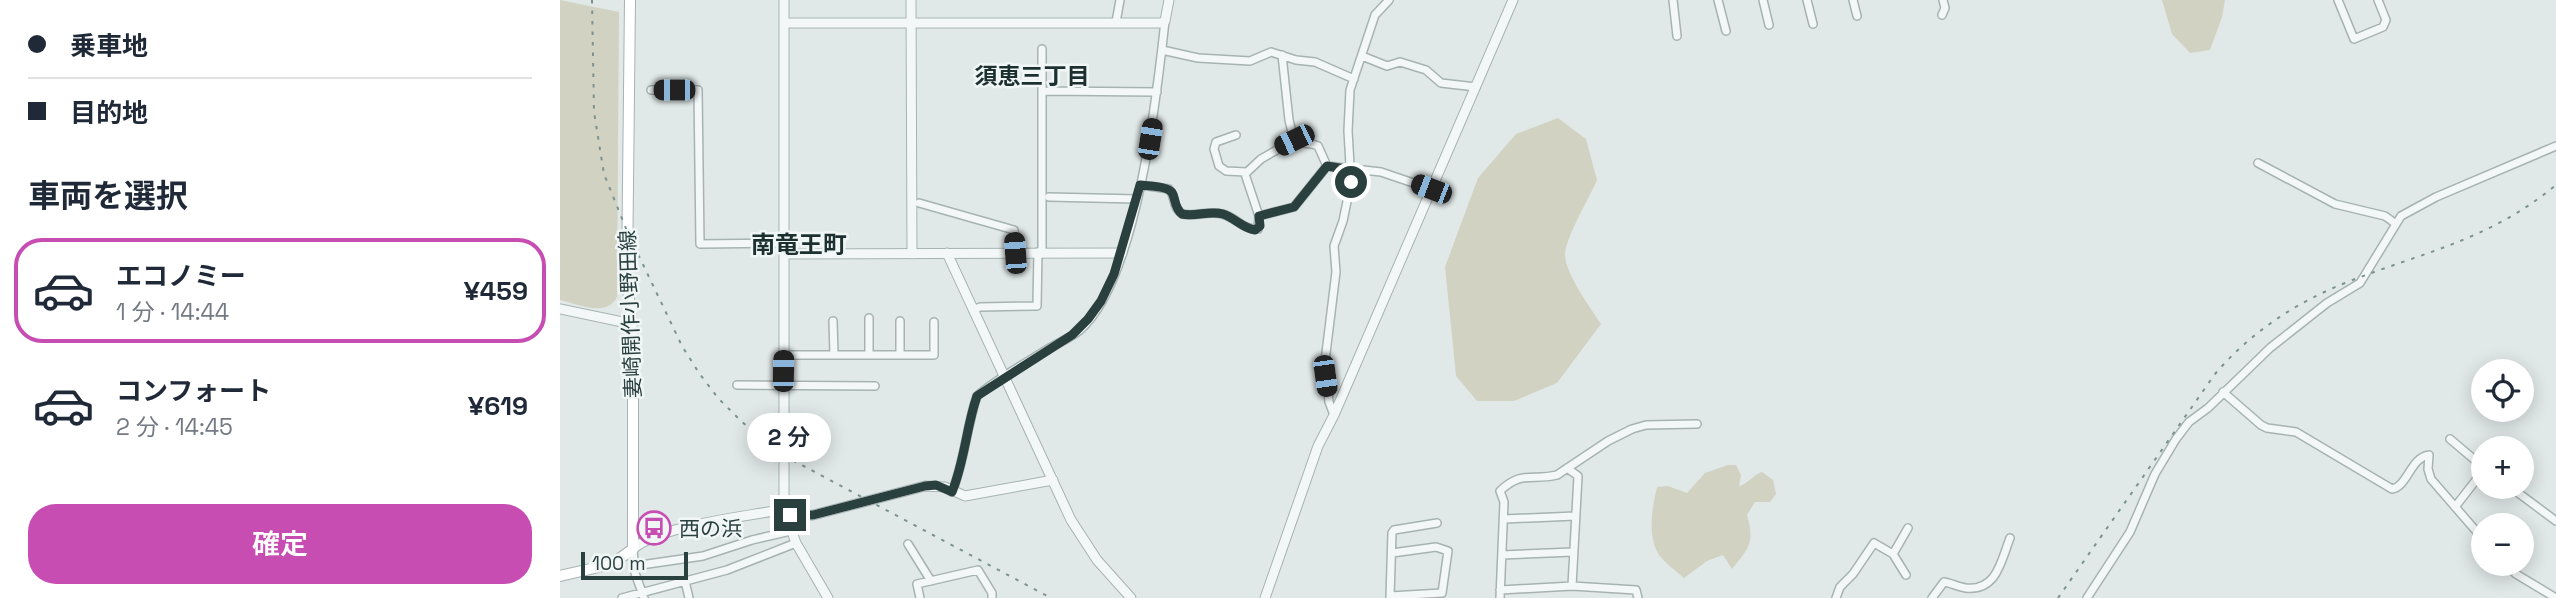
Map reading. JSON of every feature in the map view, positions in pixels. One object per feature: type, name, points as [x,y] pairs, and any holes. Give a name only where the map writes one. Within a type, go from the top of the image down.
[{"type":"main road","name":"妻崎開作小野田線","points":[[630,0],[627,276],[632,324],[633,549]]},
{"type":"main road","points":[[560,576],[612,564],[633,549]]},
{"type":"street","points":[[784,0],[784,509],[790,531],[828,598]]},
{"type":"street","points":[[911,0],[912,254]]},
{"type":"street","points":[[1116,22],[1120,0]]},
{"type":"street","points":[[952,492],[960,471],[977,396],[1081,329],[1101,301],[1122,253],[1137,199],[1157,92],[1169,0]]},
{"type":"street","points":[[1334,415],[1329,402],[1325,361],[1336,272],[1334,246],[1349,196],[1349,99],[1375,15],[1389,0]]},
{"type":"street","points":[[1265,598],[1318,446],[1334,415],[1513,0]]},
{"type":"street","points":[[1673,0],[1677,36]]},
{"type":"street","points":[[1718,0],[1726,31]]},
{"type":"street","points":[[1763,0],[1769,25]]},
{"type":"street","points":[[1807,0],[1813,24]]},
{"type":"street","points":[[1853,0],[1857,16]]},
{"type":"street","points":[[1941,15],[1945,8],[1943,0]]},
{"type":"street","points":[[2337,0],[2354,39],[2383,27],[2386,20],[2378,0]]},
{"type":"street","points":[[784,23],[1165,21]]},
{"type":"street","points":[[973,310],[980,307],[1037,306],[1042,48]]},
{"type":"street","points":[[1162,50],[1198,58],[1250,61],[1271,52],[1296,60],[1315,62],[1353,79]]},
{"type":"street","points":[[1282,55],[1287,106],[1294,140],[1300,144],[1318,146],[1327,166]]},
{"type":"street","points":[[1362,56],[1387,66],[1400,62],[1426,70],[1441,83],[1476,87]]},
{"type":"street","points":[[650,90],[698,90],[700,244],[784,243]]},
{"type":"street","points":[[1042,91],[1157,92]]},
{"type":"street","points":[[1236,135],[1216,142],[1214,149],[1219,166],[1226,171],[1246,172]]},
{"type":"street","points":[[1140,185],[1169,189],[1173,194],[1174,206],[1182,214],[1221,213],[1248,229],[1255,230],[1260,226],[1259,216],[1245,177],[1246,172],[1261,159],[1294,140]]},
{"type":"street","points":[[2087,598],[2130,532],[2155,474],[2189,422],[2270,348],[2327,303],[2360,283],[2401,216],[2417,205],[2556,146]]},
{"type":"street","points":[[2258,163],[2335,204],[2385,216],[2396,223]]},
{"type":"street","points":[[1327,166],[1381,172],[1431,189]]},
{"type":"street","points":[[1259,216],[1294,207],[1327,166]]},
{"type":"street","points":[[1306,202],[1303,200],[1317,184],[1315,181]]},
{"type":"street","points":[[1049,197],[1137,199]]},
{"type":"street","points":[[919,203],[1014,230],[1015,253]]},
{"type":"street","points":[[947,253],[1052,480],[1085,544],[1131,598]]},
{"type":"street","points":[[784,254],[1122,253]]},
{"type":"street","points":[[560,309],[632,324]]},
{"type":"street","points":[[869,318],[869,355]]},
{"type":"street","points":[[833,321],[834,355]]},
{"type":"street","points":[[900,321],[900,355]]},
{"type":"street","points":[[783,355],[934,355],[934,322]]},
{"type":"street","points":[[737,385],[875,386]]},
{"type":"street","points":[[2223,393],[2261,425],[2296,432],[2392,489],[2398,487],[2416,462],[2429,455],[2429,475],[2471,525]]},
{"type":"street","points":[[1638,598],[1636,590],[1572,586],[1500,594],[1504,502],[1500,491],[1510,482],[1525,476],[1557,475],[1608,441],[1632,429],[1646,425],[1698,424]]},
{"type":"street","points":[[2450,439],[2471,458]]},
{"type":"street","points":[[1567,468],[1578,476],[1572,586]]},
{"type":"street","points":[[784,509],[790,515],[805,516],[925,486],[936,485],[965,496],[1052,480]]},
{"type":"street","points":[[2455,507],[2471,485]]},
{"type":"street","points":[[2526,499],[2556,521]]},
{"type":"street","points":[[643,596],[634,566],[633,549],[643,540],[666,532],[784,509]]},
{"type":"street","points":[[1504,519],[1575,516]]},
{"type":"street","points":[[1392,553],[1436,547],[1448,551],[1442,593],[1390,597],[1392,533],[1394,530],[1437,523]]},
{"type":"street","points":[[1893,554],[1908,528]]},
{"type":"street","points":[[634,566],[704,556],[790,531]]},
{"type":"street","points":[[1933,598],[1944,582],[1967,588],[1981,586],[1994,578],[2010,538]]},
{"type":"street","points":[[622,598],[643,596],[727,570],[796,543]]},
{"type":"street","points":[[1836,598],[1840,587],[1853,574],[1874,543],[1900,561],[1906,575]]},
{"type":"street","points":[[908,544],[932,581]]},
{"type":"street","points":[[1502,555],[1573,552]]},
{"type":"street","points":[[920,598],[917,584],[978,570],[992,593],[992,598]]},
{"type":"street","points":[[2519,576],[2556,598]]},
{"type":"street","points":[[685,581],[689,598]]},
{"type":"green space","points":[[560,0],[619,12],[617,297],[606,307],[599,308],[560,300]]},
{"type":"green space","points":[[2162,0],[2225,0],[2210,50],[2190,53],[2172,34]]},
{"type":"green space","points":[[1558,118],[1586,139],[1597,180],[1573,229],[1565,256],[1574,282],[1601,324],[1557,383],[1514,401],[1477,401],[1456,376],[1445,267],[1478,178],[1516,134]]},
{"type":"green space","points":[[1736,465],[1741,475],[1739,486],[1762,472],[1773,480],[1776,494],[1770,502],[1755,502],[1747,515],[1749,545],[1732,569],[1723,555],[1707,561],[1684,578],[1661,558],[1655,547],[1652,522],[1657,487],[1668,486],[1687,493],[1705,473]]},
{"type":"railway","points":[[592,0],[594,112],[604,174],[627,231],[682,346],[718,398],[742,422],[783,455],[1051,598]]},
{"type":"railway","points":[[2058,598],[2215,374],[2258,332],[2326,291],[2454,243],[2505,220],[2556,185]]},
{"type":"place","name":"西の浜","points":[[654,528]]},
{"type":"district","name":"須恵三丁目","points":[[1032,76]]},
{"type":"district","name":"南竜王町","points":[[799,244]]},
{"type":"route","points":[[790,515],[813,515],[925,486],[945,487],[952,492],[965,455],[971,413],[977,396],[1081,329],[1101,301],[1114,274],[1140,185],[1169,189],[1173,194],[1174,206],[1182,214],[1221,213],[1248,229],[1255,230],[1260,226],[1259,216],[1294,207],[1327,166],[1351,170],[1351,182]]}]
